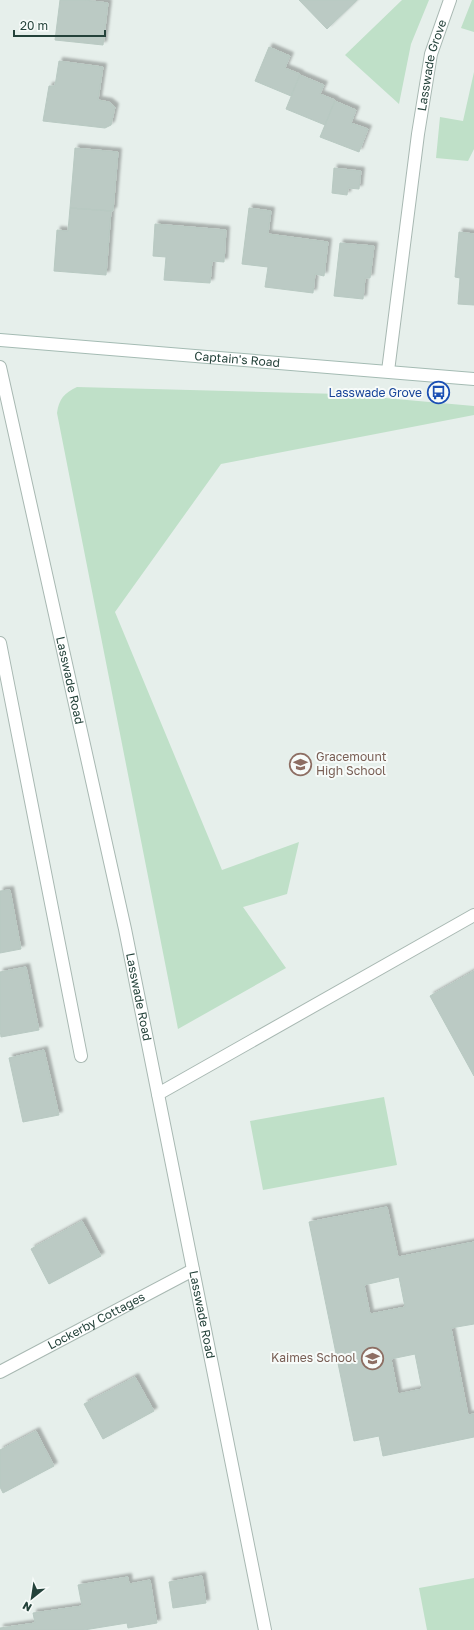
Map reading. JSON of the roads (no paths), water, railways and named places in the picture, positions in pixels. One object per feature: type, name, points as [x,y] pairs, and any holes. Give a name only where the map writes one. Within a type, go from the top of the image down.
[{"type":"street","name":"Lasswade Grove","points":[[388,371],[418,134],[431,54],[450,0]]},
{"type":"street","name":"Captain's Road","points":[[0,340],[474,379]]},
{"type":"street","name":"Lasswade Road","points":[[0,367],[125,929],[265,1630]]},
{"type":"street","points":[[0,643],[81,1056]]},
{"type":"street","points":[[158,1094],[474,915]]},
{"type":"street","name":"Lockerby Cottages","points":[[0,1372],[193,1270]]},
{"type":"place","name":"Lasswade Grove","points":[[438,393]]},
{"type":"place","name":"Gracemount High School","points":[[300,764]]},
{"type":"place","name":"Kaimes School","points":[[372,1358]]}]
